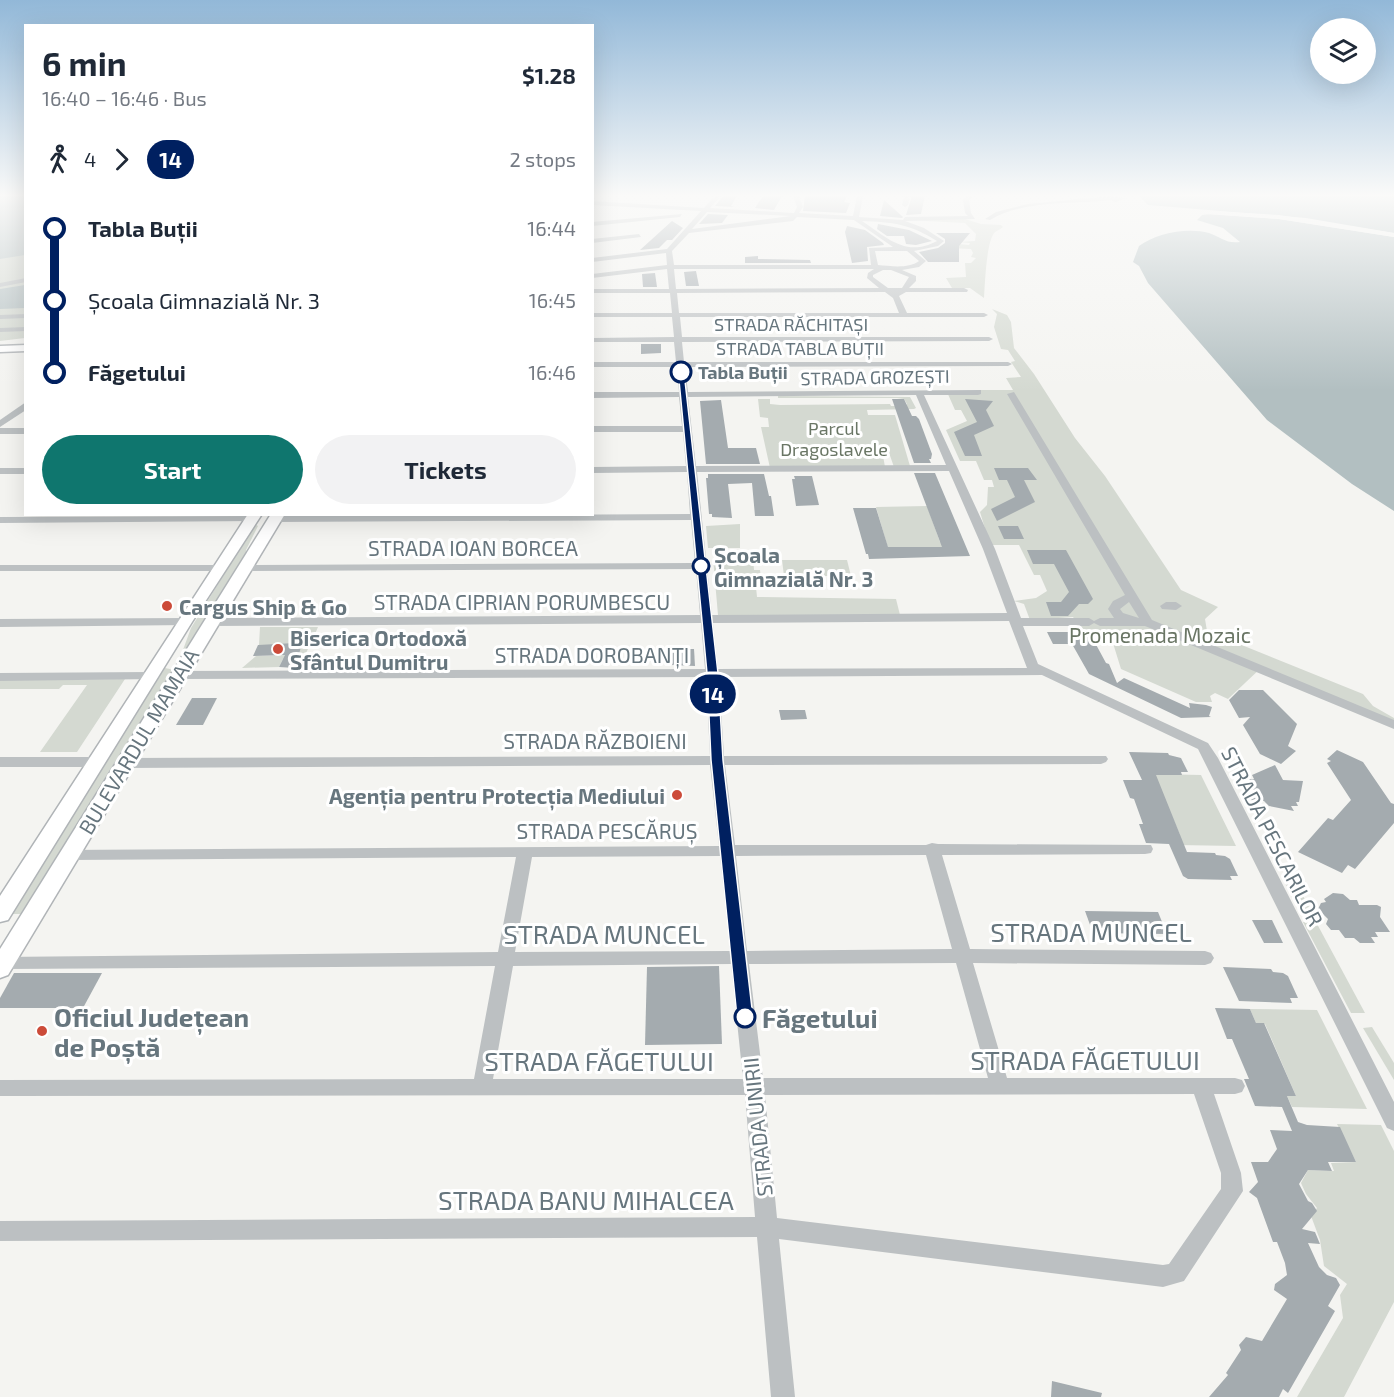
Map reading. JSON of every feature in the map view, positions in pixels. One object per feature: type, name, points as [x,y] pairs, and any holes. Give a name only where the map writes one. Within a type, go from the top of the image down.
[{"type":"main road","points":[[0,347],[22,345]]},
{"type":"main road","name":"BULEVARDUL MAMAIA","points":[[2,966],[249,561],[265,516]]},
{"type":"main road","name":"BULEVARDUL MAMAIA","points":[[2,909],[220,568],[265,516]]},
{"type":"main road","points":[[181,670],[171,660],[182,638],[184,622]]},
{"type":"main road","points":[[133,703],[144,705],[140,720],[145,729]]},
{"type":"street","name":"STRADA UNIRII","points":[[670,261],[712,673],[717,760],[754,1087],[783,1397]]},
{"type":"street","points":[[876,261],[878,268]]},
{"type":"street","points":[[594,276],[670,267],[766,263],[892,268],[920,265],[922,261]]},
{"type":"street","points":[[701,267],[702,276]]},
{"type":"street","points":[[878,268],[870,274],[870,278],[893,294],[904,315]]},
{"type":"street","points":[[892,268],[913,276],[905,291]]},
{"type":"street","points":[[0,285],[24,280]]},
{"type":"street","points":[[594,291],[672,291],[703,288],[893,294],[905,291],[964,290]]},
{"type":"street","points":[[594,315],[984,315]]},
{"type":"street","points":[[0,317],[24,316]]},
{"type":"street","points":[[0,330],[24,329]]},
{"type":"street","name":"STRADA RĂCHITAȘI","points":[[594,340],[989,339]]},
{"type":"street","name":"STRADA TABLA BUȚII","points":[[594,365],[1008,364]]},
{"type":"street","name":"STRADA GROZEȘTI","points":[[594,395],[978,392]]},
{"type":"street","points":[[919,393],[989,549],[1032,666],[1042,672]]},
{"type":"street","points":[[1011,394],[1147,622],[1394,725]]},
{"type":"street","points":[[0,424],[24,406]]},
{"type":"street","points":[[594,429],[686,429]]},
{"type":"street","points":[[0,431],[24,431]]},
{"type":"street","points":[[594,470],[952,468]]},
{"type":"street","points":[[0,471],[24,471]]},
{"type":"street","points":[[0,520],[265,516],[696,517]]},
{"type":"street","name":"STRADA IOAN BORCEA","points":[[249,561],[701,566]]},
{"type":"street","points":[[0,568],[220,568]]},
{"type":"street","points":[[1132,622],[1119,616],[1114,609],[1117,604],[1135,601],[1153,606]]},
{"type":"street","name":"STRADA CIPRIAN PORUMBESCU","points":[[210,622],[706,619],[1147,622]]},
{"type":"street","points":[[0,623],[184,622]]},
{"type":"street","name":"STRADA DOROBANȚI","points":[[181,670],[1042,672]]},
{"type":"street","name":"STRADA PESCARILOR","points":[[1042,672],[1093,693],[1203,746],[1394,1122]]},
{"type":"street","points":[[0,677],[150,676]]},
{"type":"street","name":"STRADA RĂZBOIENI","points":[[125,763],[1101,759]]},
{"type":"street","points":[[0,762],[97,762]]},
{"type":"street","points":[[932,848],[1000,1086]]},
{"type":"street","name":"STRADA PESCĂRUȘ","points":[[69,854],[932,848],[1145,849]]},
{"type":"street","points":[[482,1088],[525,851]]},
{"type":"street","name":"STRADA MUNCEL","points":[[2,966],[505,959],[962,956],[1205,958]]},
{"type":"street","name":"STRADA BANU MIHALCEA","points":[[0,1231],[767,1227],[1163,1276],[1176,1273],[1233,1191],[1231,1173],[1201,1086]]},
{"type":"street","name":"STRADA FĂGETULUI","points":[[0,1088],[1235,1086]]},
{"type":"green space","points":[[0,261],[24,261],[24,338],[0,341]]},
{"type":"green space","points":[[987,261],[984,298],[970,288],[952,288],[946,278],[966,277],[965,263]]},
{"type":"green space","name":"Promenada Mozaic","points":[[992,309],[1007,315],[1011,322],[1014,348],[1034,374],[1075,438],[1105,476],[1181,590],[1218,607],[1205,619],[1207,631],[1363,694],[1373,706],[1394,718],[1394,722],[1262,667],[1228,699],[1215,693],[1210,696],[1212,702],[1196,702],[1121,669],[1112,640],[1081,628],[1073,617],[1030,620],[1024,604],[1014,601],[1036,598],[1047,591],[1040,575],[1034,575],[1019,545],[990,545],[980,512],[987,505],[988,487],[994,487],[992,480],[984,480],[976,461],[960,461],[946,430],[967,421],[961,410],[955,410],[947,392],[981,393],[980,390],[1013,390],[1006,378],[1021,377],[1011,362],[1015,361],[1008,350],[1001,349],[994,327],[997,314]]},
{"type":"green space","name":"Parcul Dragoslavele","points":[[778,396],[910,397],[916,408],[914,409],[867,410],[868,415],[895,415],[910,466],[894,467],[888,450],[882,450],[885,467],[770,468],[761,427],[769,427],[768,418],[760,417],[758,399],[770,399],[770,404],[780,405],[890,404],[891,406],[905,406],[907,404],[904,399],[897,398],[778,398]]},
{"type":"green space","points":[[927,506],[940,542],[947,542],[949,547],[888,548],[876,507]]},
{"type":"green space","points":[[255,524],[258,526],[246,550],[247,555],[180,658],[191,628]]},
{"type":"green space","points":[[740,524],[740,548],[708,548],[706,526]]},
{"type":"green space","points":[[713,558],[753,558],[754,570],[760,570],[762,587],[756,587],[757,597],[896,599],[900,615],[718,615]]},
{"type":"green space","points":[[782,560],[847,560],[851,576],[784,576]]},
{"type":"green space","points":[[260,627],[318,627],[312,641],[305,642],[302,649],[308,649],[303,659],[283,659],[279,667],[242,668],[256,656],[291,655],[259,645]]},
{"type":"green space","points":[[165,668],[175,670],[26,914],[9,914]]},
{"type":"green space","points":[[125,679],[77,752],[40,752],[87,685],[63,685],[59,689],[0,689],[0,680]]},
{"type":"green space","points":[[1154,774],[1201,775],[1236,846],[1178,845],[1180,835]]},
{"type":"green space","points":[[1282,878],[1295,884],[1309,907],[1306,908],[1311,915],[1303,914]]},
{"type":"green space","points":[[1303,922],[1316,922],[1365,1013],[1351,1013]]},
{"type":"green space","points":[[1250,1009],[1317,1010],[1367,1109],[1292,1107],[1287,1096],[1296,1096],[1265,1024],[1256,1023]]},
{"type":"green space","points":[[1372,1027],[1394,1063],[1394,1080],[1363,1028]]},
{"type":"green space","points":[[1337,1124],[1381,1125],[1394,1151],[1394,1302],[1344,1397],[1297,1397],[1343,1318],[1340,1295],[1347,1284],[1324,1266],[1320,1240],[1311,1216],[1317,1208],[1301,1183],[1308,1170],[1334,1171],[1331,1163],[1356,1162]]},
{"type":"shaded area","points":[[1394,261],[1394,511],[1352,484],[1267,420],[1148,283],[1139,266],[1133,262]]},
{"type":"shaded area","points":[[24,285],[24,308],[0,309],[0,289]]},
{"type":"building","points":[[745,261],[810,261],[811,263],[745,263]]},
{"type":"building","points":[[927,261],[959,261],[959,262]]},
{"type":"building","points":[[696,271],[699,286],[686,286],[684,272]]},
{"type":"building","points":[[655,273],[657,287],[643,287],[642,274]]},
{"type":"building","points":[[641,344],[661,344],[661,353],[641,354]]},
{"type":"building","points":[[892,399],[904,399],[912,416],[919,419],[932,454],[929,459],[931,463],[914,463]]},
{"type":"building","points":[[965,399],[993,401],[986,410],[994,426],[974,435],[982,456],[965,456],[954,432],[977,422]]},
{"type":"building","points":[[721,400],[728,448],[756,448],[760,464],[706,464],[700,401]]},
{"type":"building","points":[[994,468],[1028,468],[1037,480],[1024,480],[1035,502],[997,521],[991,509],[1015,497],[1007,480],[999,480]]},
{"type":"building","points":[[914,473],[935,473],[970,556],[869,559],[853,508],[876,508],[888,547],[942,547]]},
{"type":"building","points":[[708,474],[764,474],[774,516],[755,516],[752,483],[728,484],[732,518],[712,517],[712,514],[709,514],[706,478]]},
{"type":"building","points":[[794,476],[812,476],[819,505],[796,506],[792,479],[795,479]]},
{"type":"building","points":[[998,526],[1018,526],[1024,539],[1004,539]]},
{"type":"building","points":[[1027,550],[1066,550],[1093,599],[1088,604],[1079,604],[1068,616],[1051,616],[1046,602],[1061,602],[1069,592],[1054,564],[1033,564]]},
{"type":"building","points":[[1047,632],[1074,632],[1093,639],[1106,663],[1109,664],[1117,683],[1124,678],[1190,708],[1189,703],[1212,707],[1209,716],[1211,717],[1181,718],[1089,674],[1072,644],[1053,644]]},
{"type":"building","name":"Biserica Ortodoxă Sfântul Dumitru","points":[[295,643],[301,647],[295,668],[279,667],[285,655],[253,656],[258,645]]},
{"type":"building","points":[[671,649],[694,649],[695,666],[671,665]]},
{"type":"building","points":[[1239,690],[1263,690],[1297,724],[1288,746],[1296,751],[1281,764],[1260,754],[1243,725],[1250,717],[1239,718],[1229,700]]},
{"type":"building","points":[[192,698],[217,698],[203,725],[176,725]]},
{"type":"building","points":[[779,710],[805,710],[807,719],[781,720]]},
{"type":"building","points":[[1337,750],[1363,762],[1391,803],[1394,804],[1394,823],[1355,869],[1348,865],[1342,873],[1298,852],[1328,818],[1333,820],[1351,800],[1327,763],[1331,761],[1327,759]]},
{"type":"building","points":[[1129,752],[1168,753],[1181,758],[1188,772],[1181,772],[1182,775],[1156,775],[1187,852],[1215,853],[1225,856],[1230,859],[1238,876],[1230,876],[1232,880],[1188,879],[1183,876],[1169,844],[1146,843],[1139,824],[1143,824],[1134,799],[1130,798],[1123,780],[1142,780]]},
{"type":"building","points":[[1275,765],[1283,780],[1303,781],[1299,802],[1296,802],[1298,806],[1291,806],[1294,811],[1269,806],[1264,801],[1250,800],[1256,792],[1236,779],[1254,779],[1252,775]]},
{"type":"building","points":[[1333,893],[1343,894],[1350,900],[1357,900],[1359,905],[1381,907],[1380,917],[1390,932],[1375,932],[1378,937],[1371,937],[1375,943],[1360,943],[1354,938],[1345,938],[1339,930],[1331,930],[1326,924],[1328,919],[1318,909],[1321,903],[1326,902],[1324,899]]},
{"type":"building","points":[[1085,911],[1158,912],[1167,934],[1093,933]]},
{"type":"building","points":[[1252,920],[1272,920],[1283,943],[1264,943]]},
{"type":"building","points":[[719,966],[722,1044],[645,1045],[647,967]]},
{"type":"building","points":[[1223,967],[1271,969],[1273,972],[1283,973],[1288,976],[1298,998],[1290,998],[1292,1003],[1239,1001]]},
{"type":"building","points":[[14,973],[102,973],[83,1008],[0,1008],[0,998]]},
{"type":"building","points":[[1215,1008],[1250,1009],[1256,1023],[1264,1023],[1296,1096],[1287,1096],[1298,1122],[1307,1125],[1340,1127],[1356,1162],[1328,1162],[1332,1171],[1308,1170],[1299,1184],[1308,1201],[1317,1211],[1302,1229],[1315,1232],[1320,1244],[1308,1243],[1319,1267],[1327,1275],[1336,1278],[1340,1285],[1328,1306],[1335,1311],[1288,1393],[1283,1389],[1279,1397],[1209,1397],[1228,1375],[1226,1373],[1241,1350],[1239,1345],[1246,1337],[1262,1341],[1287,1299],[1274,1290],[1275,1284],[1287,1275],[1285,1263],[1277,1242],[1273,1242],[1257,1198],[1249,1192],[1258,1182],[1251,1162],[1268,1162],[1277,1149],[1270,1130],[1292,1131],[1282,1107],[1255,1106],[1244,1079],[1249,1079],[1232,1039],[1227,1039]]},
{"type":"building","points":[[1052,1381],[1102,1393],[1101,1397],[1051,1397]]},
{"type":"bus line","name":"14","points":[[681,372],[712,673],[717,760],[745,1017]]},
{"type":"place","name":"Tabla Buții","points":[[681,372]]},
{"type":"place","name":"Școala Gimnazială Nr. 3","points":[[701,566]]},
{"type":"place","name":"Cargus Ship & Go","points":[[167,606]]},
{"type":"place","name":"Biserica Ortodoxă Sfântul Dumitru","points":[[278,649]]},
{"type":"place","name":"Agenția pentru Protecția Mediului","points":[[677,795]]},
{"type":"place","name":"Făgetului","points":[[745,1017]]},
{"type":"place","name":"Oficiul Județean de Poștă","points":[[42,1031]]}]
